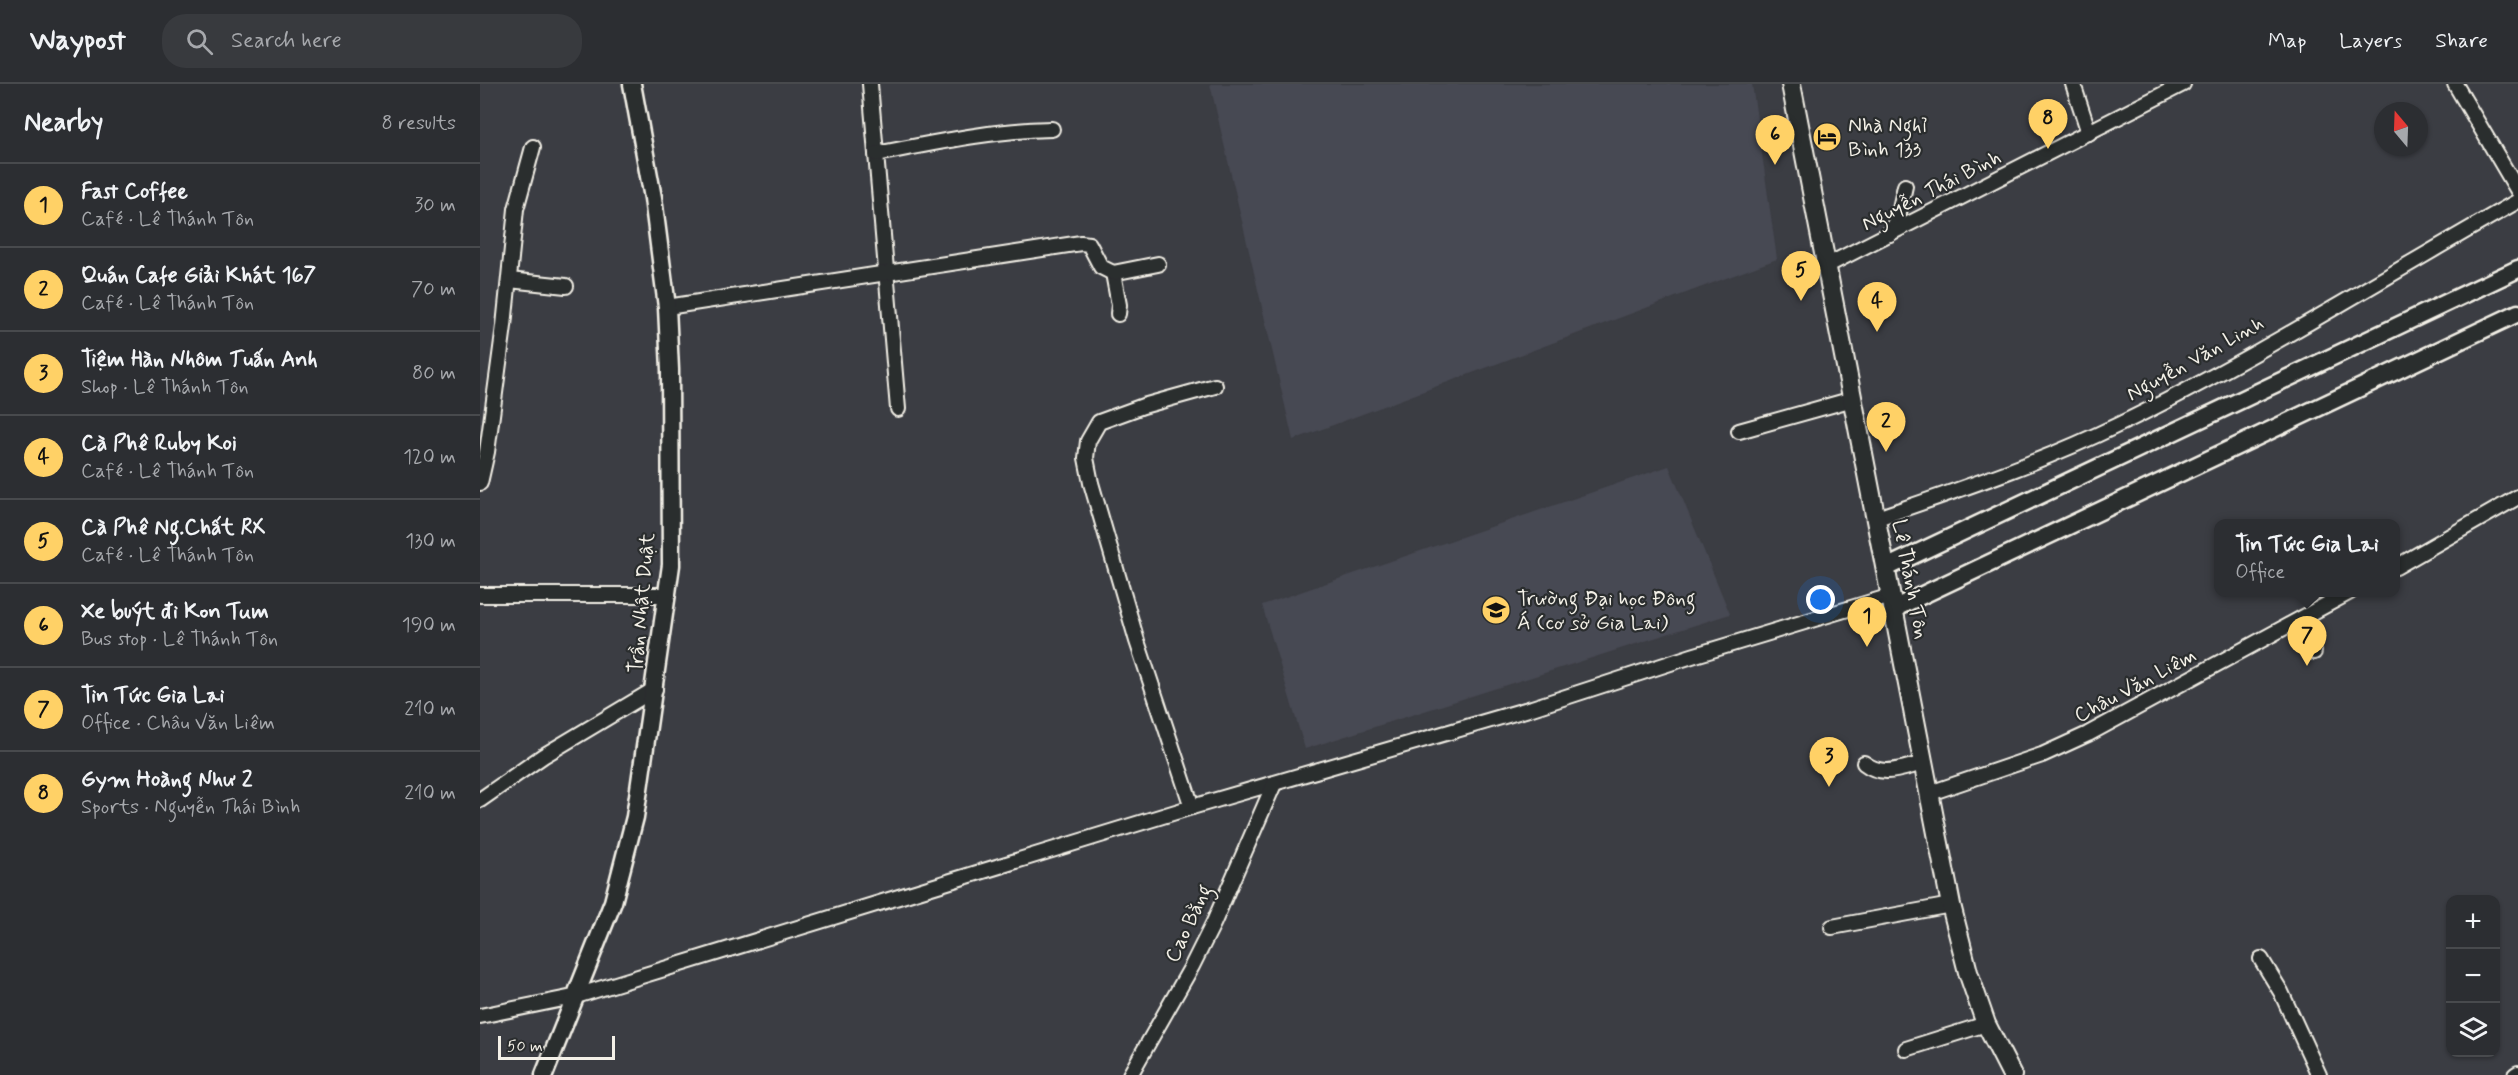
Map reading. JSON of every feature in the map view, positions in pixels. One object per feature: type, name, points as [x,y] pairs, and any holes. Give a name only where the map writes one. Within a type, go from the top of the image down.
[{"type":"main road","name":"Lê Thánh Tôn","points":[[1791,84],[1951,905],[1968,972],[1986,1024],[2012,1075]]},
{"type":"street","name":"Trần Nhật Duật","points":[[544,1075],[573,997],[613,902],[635,818],[671,565],[670,370],[667,307],[654,198],[632,84]]},
{"type":"street","points":[[870,84],[898,409]]},
{"type":"street","points":[[2073,84],[2089,133]]},
{"type":"street","name":"Nguyễn Thái Bình","points":[[1826,266],[2183,84]]},
{"type":"street","points":[[2455,84],[2518,191]]},
{"type":"street","points":[[876,154],[988,134],[1052,129]]},
{"type":"street","points":[[480,483],[487,452],[516,209],[533,147]]},
{"type":"street","points":[[1890,234],[1899,213],[1905,186]]},
{"type":"street","name":"Nguyễn Văn Linh","points":[[1877,518],[2000,476],[2117,426],[2275,340],[2518,201]]},
{"type":"street","points":[[667,307],[1081,243],[1089,244],[1101,267],[1113,273],[1158,264]]},
{"type":"street","points":[[1886,568],[2518,269]]},
{"type":"street","points":[[1113,273],[1119,305],[1118,314]]},
{"type":"street","points":[[509,280],[566,286]]},
{"type":"street","points":[[480,1016],[573,997],[1192,807],[1532,708],[1692,656],[1892,602],[2518,313]]},
{"type":"street","points":[[1192,807],[1137,641],[1090,483],[1086,458],[1088,441],[1099,422],[1143,406],[1215,386]]},
{"type":"street","points":[[1739,431],[1853,399]]},
{"type":"street","points":[[2400,565],[2518,497]]},
{"type":"street","points":[[480,595],[668,595]]},
{"type":"street","name":"Châu Văn Liêm","points":[[1930,793],[2042,755],[2088,734],[2341,597]]},
{"type":"street","points":[[2302,620],[2314,652]]},
{"type":"street","points":[[480,800],[543,756],[655,689]]},
{"type":"street","points":[[1863,763],[1872,770],[1881,772],[1924,763]]},
{"type":"street","name":"Cao Bằng","points":[[1130,1075],[1192,966],[1214,922],[1274,784]]},
{"type":"street","points":[[1832,927],[1951,905]]},
{"type":"street","points":[[2261,959],[2281,993],[2319,1075]]},
{"type":"street","points":[[1906,1048],[1986,1024]]},
{"type":"shaded area","points":[[1210,84],[1752,84],[1777,259],[1293,440]]},
{"type":"shaded area","name":"Trường Đại học Đông Á (cơ sở Gia Lai)","points":[[1669,466],[1730,614],[1305,749],[1262,605]]},
{"type":"place","name":"Nhà Nghỉ Bình 133","points":[[1827,137]]},
{"type":"place","name":"Gym Hoàng Như 2","points":[[2048,149]]},
{"type":"place","name":"Xe buýt đi Kon Tum","points":[[1775,165]]},
{"type":"place","name":"Cà Phê Ng.Chất RX","points":[[1801,301]]},
{"type":"place","name":"Cà Phê Ruby Koi","points":[[1877,332]]},
{"type":"place","name":"Quán Cafe Giải Khát 167","points":[[1886,452]]},
{"type":"place","name":"Trường Đại học Đông Á (cơ sở Gia Lai)","points":[[1496,610]]},
{"type":"place","name":"Fast Coffee","points":[[1867,647]]},
{"type":"place","name":"Tin Tức Gia Lai","points":[[2307,666]]},
{"type":"place","name":"Tiệm Hàn Nhôm Tuấn Anh","points":[[1829,787]]}]
